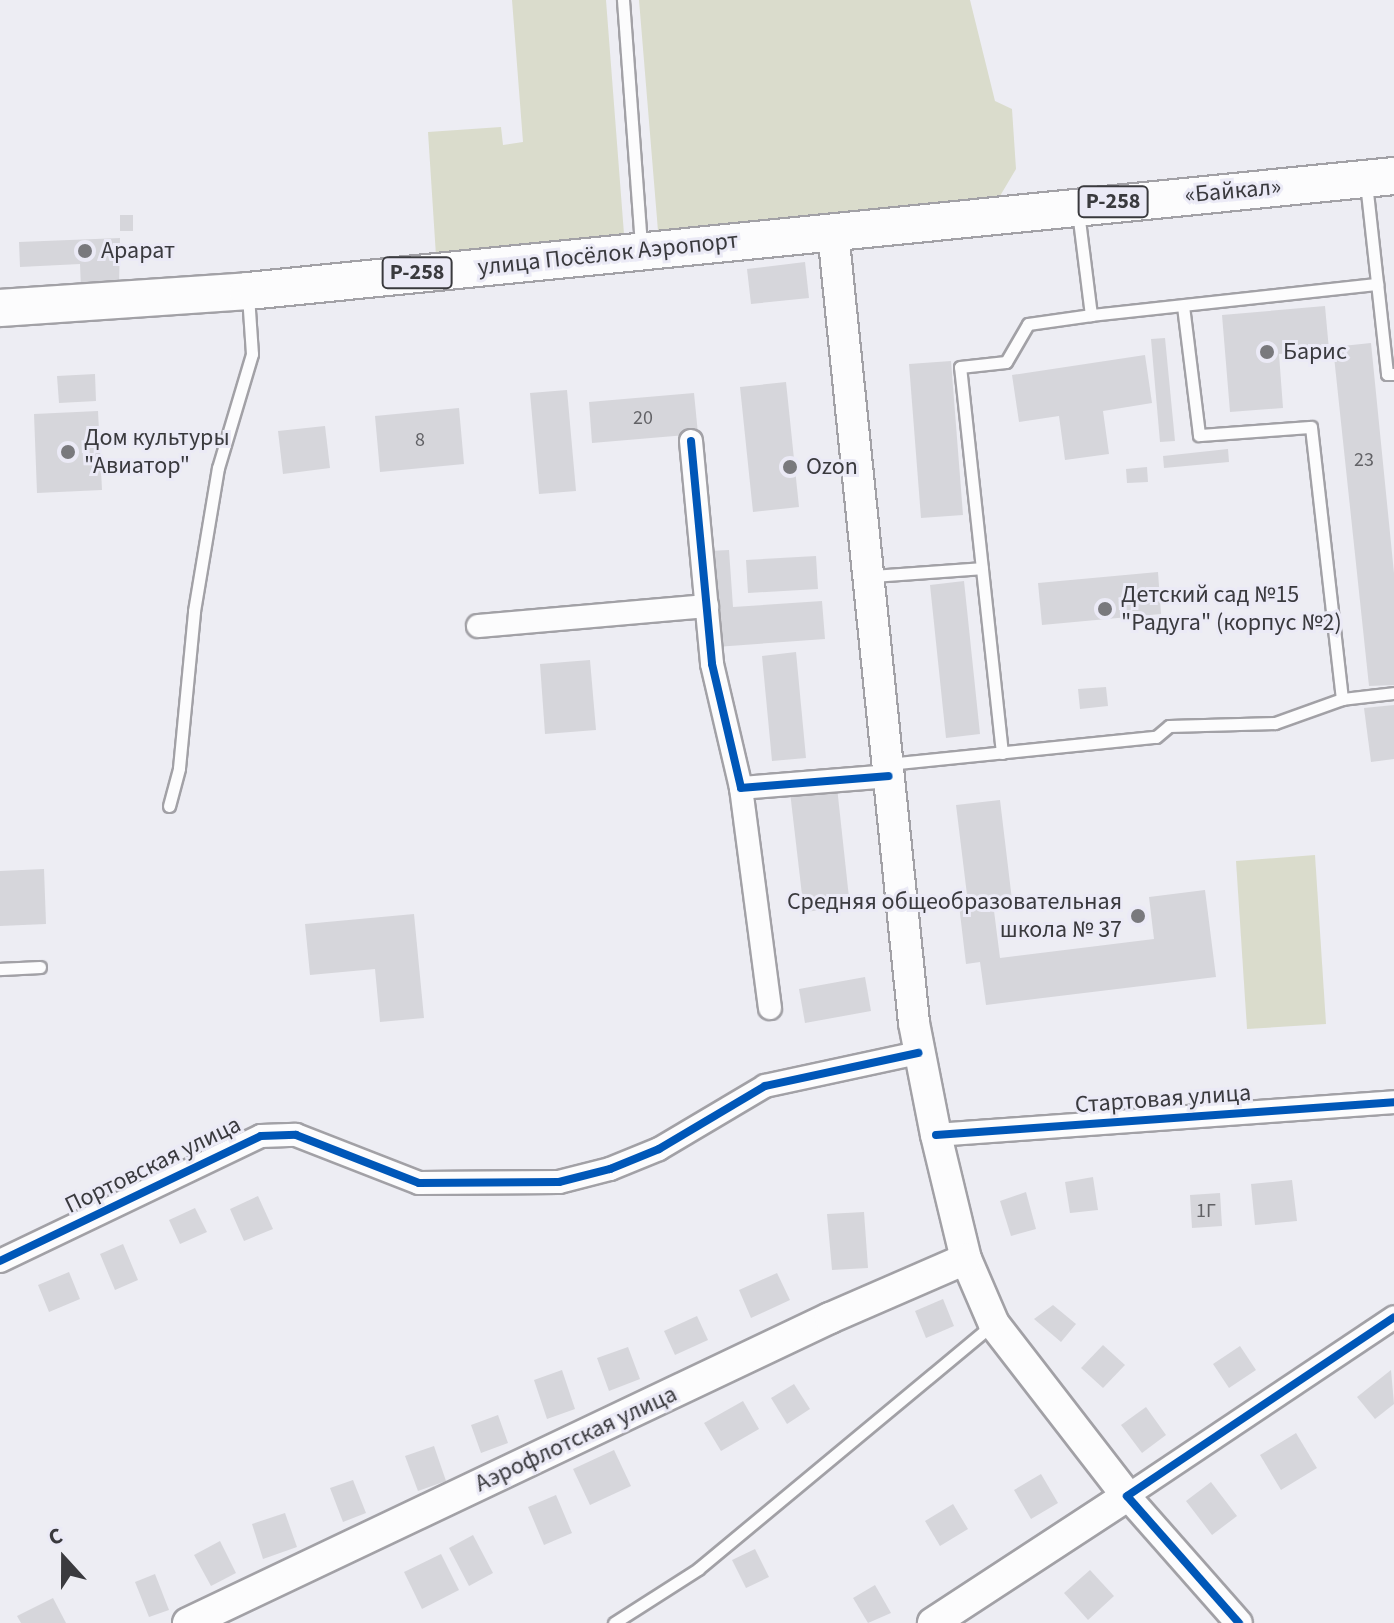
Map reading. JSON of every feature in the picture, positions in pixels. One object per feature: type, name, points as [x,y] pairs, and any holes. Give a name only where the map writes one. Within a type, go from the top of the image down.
[{"type":"highway","name":"«Байкал»","points":[[833,232],[1077,205],[1380,178]]},
{"type":"highway","name":"улица Посёлок Аэропорт","points":[[0,308],[248,291],[833,232]]},
{"type":"main road","points":[[833,232],[918,1053],[936,1135],[966,1259],[994,1324],[1127,1496],[933,1623]]},
{"type":"main road","name":"Аэрофлотская улица","points":[[188,1623],[830,1318],[966,1259]]},
{"type":"street","points":[[691,441],[712,664],[741,788],[770,1008]]},
{"type":"street","points":[[478,626],[707,606]]},
{"type":"street","points":[[741,788],[888,770]]},
{"type":"street","name":"Портовская улица","points":[[0,1261],[261,1136],[296,1135],[419,1183],[559,1182],[610,1169],[659,1149],[765,1086],[918,1053]]},
{"type":"street","name":"Стартовая улица","points":[[936,1135],[1394,1102]]},
{"type":"street","points":[[1239,1623],[1127,1496],[1394,1317]]},
{"type":"lane","points":[[623,0],[642,250]]},
{"type":"lane","points":[[1380,178],[1377,284],[1387,374],[1394,374]]},
{"type":"lane","points":[[1077,205],[1091,315]]},
{"type":"lane","points":[[1002,753],[960,367],[1006,362],[1028,324],[1377,284]]},
{"type":"lane","points":[[169,806],[179,768],[194,611],[218,468],[252,354],[248,291]]},
{"type":"lane","points":[[1183,306],[1199,435],[1311,427],[1342,699]]},
{"type":"lane","points":[[868,576],[982,568]]},
{"type":"lane","points":[[888,770],[1002,753],[1156,737],[1169,726],[1275,723],[1342,699],[1394,693]]},
{"type":"lane","points":[[0,969],[40,967]]},
{"type":"lane","points":[[614,1623],[698,1569],[994,1324]]},
{"type":"green space","points":[[512,0],[606,0],[624,234],[436,256],[428,132],[501,127],[503,145],[523,142]]},
{"type":"green space","points":[[639,0],[970,0],[995,101],[1012,109],[1016,169],[1000,196],[658,231]]},
{"type":"green space","points":[[1315,855],[1326,1024],[1247,1029],[1236,861]]},
{"type":"building","points":[[120,215],[133,215],[133,231],[120,231]]},
{"type":"building","points":[[120,238],[119,286],[81,288],[80,264],[20,267],[19,242]]},
{"type":"building","points":[[805,262],[809,298],[751,304],[747,269]]},
{"type":"building","points":[[1325,306],[1329,350],[1279,354],[1283,408],[1230,412],[1222,315]]},
{"type":"building","points":[[1165,338],[1175,441],[1160,442],[1151,339]]},
{"type":"building","points":[[1371,343],[1394,573],[1394,685],[1369,686],[1333,347]]},
{"type":"building","points":[[1145,355],[1152,403],[1103,411],[1109,454],[1065,460],[1059,416],[1019,422],[1012,375]]},
{"type":"building","points":[[951,361],[963,515],[921,518],[909,364]]},
{"type":"building","points":[[95,374],[96,401],[59,403],[57,376]]},
{"type":"building","points":[[786,382],[799,507],[753,512],[740,387]]},
{"type":"building","points":[[567,390],[576,491],[539,494],[530,393]]},
{"type":"building","points":[[694,393],[698,434],[592,443],[589,402]]},
{"type":"building","points":[[459,408],[464,464],[380,472],[375,416]]},
{"type":"building","name":"Дом культуры \"Авиатор\"","points":[[98,411],[102,490],[37,493],[34,414]]},
{"type":"building","points":[[325,426],[330,468],[283,474],[278,431]]},
{"type":"building","points":[[1228,449],[1229,462],[1164,468],[1163,456]]},
{"type":"building","points":[[1147,467],[1148,482],[1127,483],[1126,469]]},
{"type":"building","points":[[729,550],[733,607],[822,601],[825,639],[716,647],[709,551]]},
{"type":"building","points":[[816,556],[818,589],[748,593],[746,560]]},
{"type":"building","points":[[1158,572],[1161,614],[1042,625],[1038,583]]},
{"type":"building","points":[[964,581],[980,734],[946,738],[930,585]]},
{"type":"building","points":[[796,652],[806,758],[772,761],[762,656]]},
{"type":"building","points":[[590,660],[596,730],[545,734],[540,664]]},
{"type":"building","points":[[1106,687],[1108,706],[1080,709],[1078,689]]},
{"type":"building","points":[[1394,705],[1394,759],[1371,762],[1364,708]]},
{"type":"building","points":[[837,787],[850,907],[804,912],[790,792]]},
{"type":"building","points":[[1000,800],[1012,900],[993,903],[1000,958],[1154,939],[1149,897],[1205,890],[1216,977],[986,1005],[980,962],[966,964],[959,905],[968,903],[956,805]]},
{"type":"building","points":[[44,869],[46,924],[0,926],[0,871]]},
{"type":"building","points":[[414,914],[424,1018],[380,1022],[375,969],[310,975],[305,924]]},
{"type":"building","points":[[865,977],[871,1011],[805,1023],[799,989]]},
{"type":"building","points":[[1093,1177],[1098,1210],[1070,1213],[1065,1182]]},
{"type":"building","points":[[1292,1180],[1297,1221],[1255,1225],[1251,1184]]},
{"type":"building","points":[[1026,1192],[1036,1229],[1011,1236],[1000,1201]]},
{"type":"building","points":[[1220,1193],[1222,1226],[1192,1228],[1190,1195]]},
{"type":"building","points":[[258,1196],[273,1229],[244,1241],[230,1209]]},
{"type":"building","points":[[195,1208],[207,1232],[180,1244],[169,1220]]},
{"type":"building","points":[[864,1212],[868,1268],[832,1270],[827,1214]]},
{"type":"building","points":[[123,1244],[138,1280],[115,1290],[100,1254]]},
{"type":"building","points":[[69,1272],[80,1299],[49,1312],[38,1285]]},
{"type":"building","points":[[777,1273],[790,1300],[751,1318],[739,1290]]},
{"type":"building","points":[[943,1299],[954,1326],[926,1338],[915,1311]]},
{"type":"building","points":[[1053,1305],[1076,1324],[1061,1342],[1034,1319]]},
{"type":"building","points":[[697,1316],[708,1340],[675,1355],[664,1331]]},
{"type":"building","points":[[1103,1345],[1125,1365],[1103,1388],[1081,1368]]},
{"type":"building","points":[[1240,1346],[1256,1370],[1229,1388],[1213,1364]]},
{"type":"building","points":[[628,1347],[640,1379],[609,1391],[597,1358]]},
{"type":"building","points":[[562,1370],[575,1409],[547,1419],[534,1380]]},
{"type":"building","points":[[1391,1370],[1394,1404],[1375,1419],[1357,1397]]},
{"type":"building","points":[[794,1384],[810,1409],[787,1424],[771,1398]]},
{"type":"building","points":[[743,1401],[759,1429],[721,1451],[704,1423]]},
{"type":"building","points":[[1146,1407],[1166,1435],[1142,1453],[1121,1425]]},
{"type":"building","points":[[498,1415],[508,1443],[481,1453],[471,1425]]},
{"type":"building","points":[[1296,1433],[1317,1468],[1281,1490],[1260,1455]]},
{"type":"building","points":[[434,1446],[446,1481],[418,1491],[405,1456]]},
{"type":"building","points":[[614,1450],[631,1486],[590,1505],[573,1469]]},
{"type":"building","points":[[1041,1474],[1058,1503],[1031,1519],[1014,1490]]},
{"type":"building","points":[[353,1480],[366,1513],[343,1522],[330,1488]]},
{"type":"building","points":[[1211,1482],[1237,1516],[1212,1535],[1186,1501]]},
{"type":"building","points":[[556,1495],[572,1533],[544,1545],[528,1507]]},
{"type":"building","points":[[953,1504],[968,1529],[940,1546],[925,1521]]},
{"type":"building","points":[[285,1513],[297,1547],[263,1559],[252,1524]]},
{"type":"building","points":[[473,1535],[493,1573],[469,1586],[449,1548]]},
{"type":"building","points":[[220,1541],[236,1573],[211,1586],[194,1555]]},
{"type":"building","points":[[755,1549],[769,1577],[746,1588],[732,1560]]},
{"type":"building","points":[[441,1554],[459,1590],[422,1609],[404,1572]]},
{"type":"building","points":[[1090,1570],[1114,1596],[1088,1620],[1064,1593]]},
{"type":"building","points":[[155,1574],[169,1610],[149,1617],[135,1582]]},
{"type":"building","points":[[875,1585],[891,1613],[868,1623],[853,1598]]},
{"type":"building","points":[[53,1598],[66,1623],[21,1623],[17,1616]]},
{"type":"cycle path","points":[[691,441],[712,664],[741,788],[889,776]]},
{"type":"cycle path","points":[[0,1261],[261,1136],[296,1135],[419,1183],[559,1182],[610,1169],[659,1149],[765,1086],[918,1053]]},
{"type":"cycle path","points":[[936,1135],[1394,1102]]},
{"type":"cycle path","points":[[1239,1623],[1127,1496],[1394,1317]]},
{"type":"place","name":"Арарат","points":[[85,251]]},
{"type":"place","name":"Барис","points":[[1267,352]]},
{"type":"place","name":"Дом культуры \"Авиатор\"","points":[[68,452]]},
{"type":"place","name":"Ozon","points":[[790,467]]},
{"type":"place","name":"Детский сад №15 \"Радуга\" (корпус №2)","points":[[1105,609]]},
{"type":"place","name":"Средняя общеобразовательная школа № 37","points":[[1138,916]]}]
